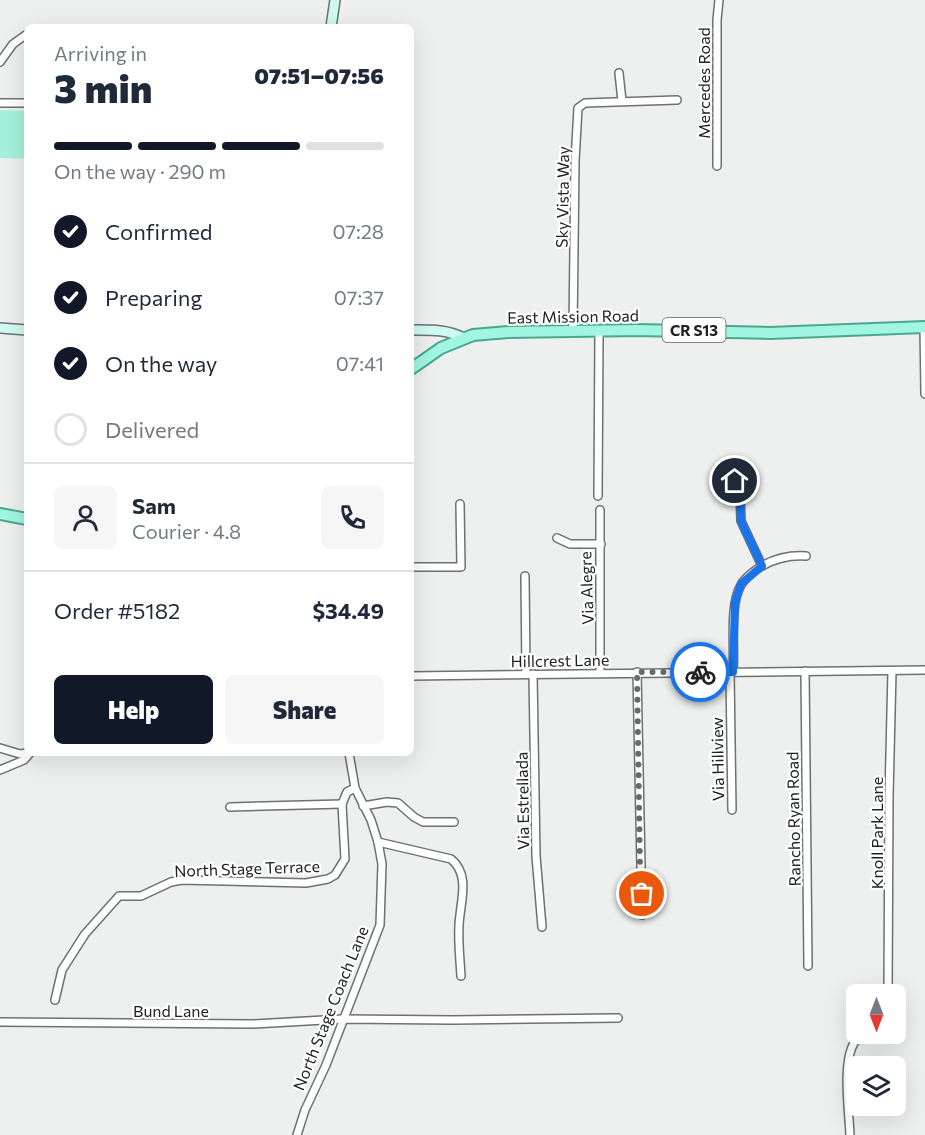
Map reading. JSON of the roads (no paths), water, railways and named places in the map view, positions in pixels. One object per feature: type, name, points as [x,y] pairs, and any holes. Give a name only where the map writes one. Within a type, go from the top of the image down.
[{"type":"main road","name":"East Mission Road","points":[[414,367],[441,348],[464,338],[508,332],[706,330],[770,333],[925,327]]},
{"type":"main road","points":[[0,514],[24,518]]},
{"type":"street","points":[[331,24],[335,0]]},
{"type":"street","name":"Mercedes Road","points":[[717,166],[718,0]]},
{"type":"street","points":[[0,62],[13,44],[24,36]]},
{"type":"street","points":[[619,73],[622,100]]},
{"type":"street","name":"Sky Vista Way","points":[[573,332],[575,160],[578,108],[585,103],[622,100],[677,100]]},
{"type":"street","points":[[0,103],[24,103]]},
{"type":"street","points":[[925,327],[925,394]]},
{"type":"street","points":[[0,328],[24,330]]},
{"type":"street","points":[[414,330],[442,330],[453,332],[464,338]]},
{"type":"street","points":[[598,331],[598,496]]},
{"type":"street","points":[[735,481],[740,493],[741,521],[762,566],[792,555],[806,556]]},
{"type":"street","points":[[414,567],[460,567],[460,504]]},
{"type":"street","points":[[600,510],[601,544]]},
{"type":"street","name":"Via Alegre","points":[[557,538],[570,544],[601,544],[600,673]]},
{"type":"street","name":"Via Hillview","points":[[732,810],[731,672],[735,602],[741,584],[762,566]]},
{"type":"street","name":"Via Estrellada","points":[[525,576],[536,856],[542,927]]},
{"type":"street","name":"Hillcrest Lane","points":[[414,676],[925,670]]},
{"type":"street","name":"Rancho Ryan Road","points":[[805,671],[808,966]]},
{"type":"street","name":"Knoll Park Lane","points":[[888,984],[892,671]]},
{"type":"street","points":[[637,672],[642,915]]},
{"type":"street","points":[[0,748],[24,754]]},
{"type":"street","points":[[0,770],[24,760],[27,756]]},
{"type":"street","name":"North Stage Coach Lane","points":[[297,1135],[380,925],[382,864],[371,820],[355,788],[350,756]]},
{"type":"street","points":[[230,807],[342,804],[347,792],[355,788]]},
{"type":"street","points":[[363,806],[387,802],[398,803],[423,822],[453,822]]},
{"type":"street","name":"North Stage Terrace","points":[[55,1000],[62,970],[85,934],[119,896],[141,896],[171,882],[182,880],[306,883],[328,879],[334,875],[345,859],[342,804]]},
{"type":"street","points":[[378,842],[451,859],[458,865],[463,888],[459,926],[460,976]]},
{"type":"street","name":"Bund Lane","points":[[0,1022],[252,1024],[342,1019],[618,1018]]},
{"type":"street","points":[[850,1135],[848,1069],[853,1044]]}]
